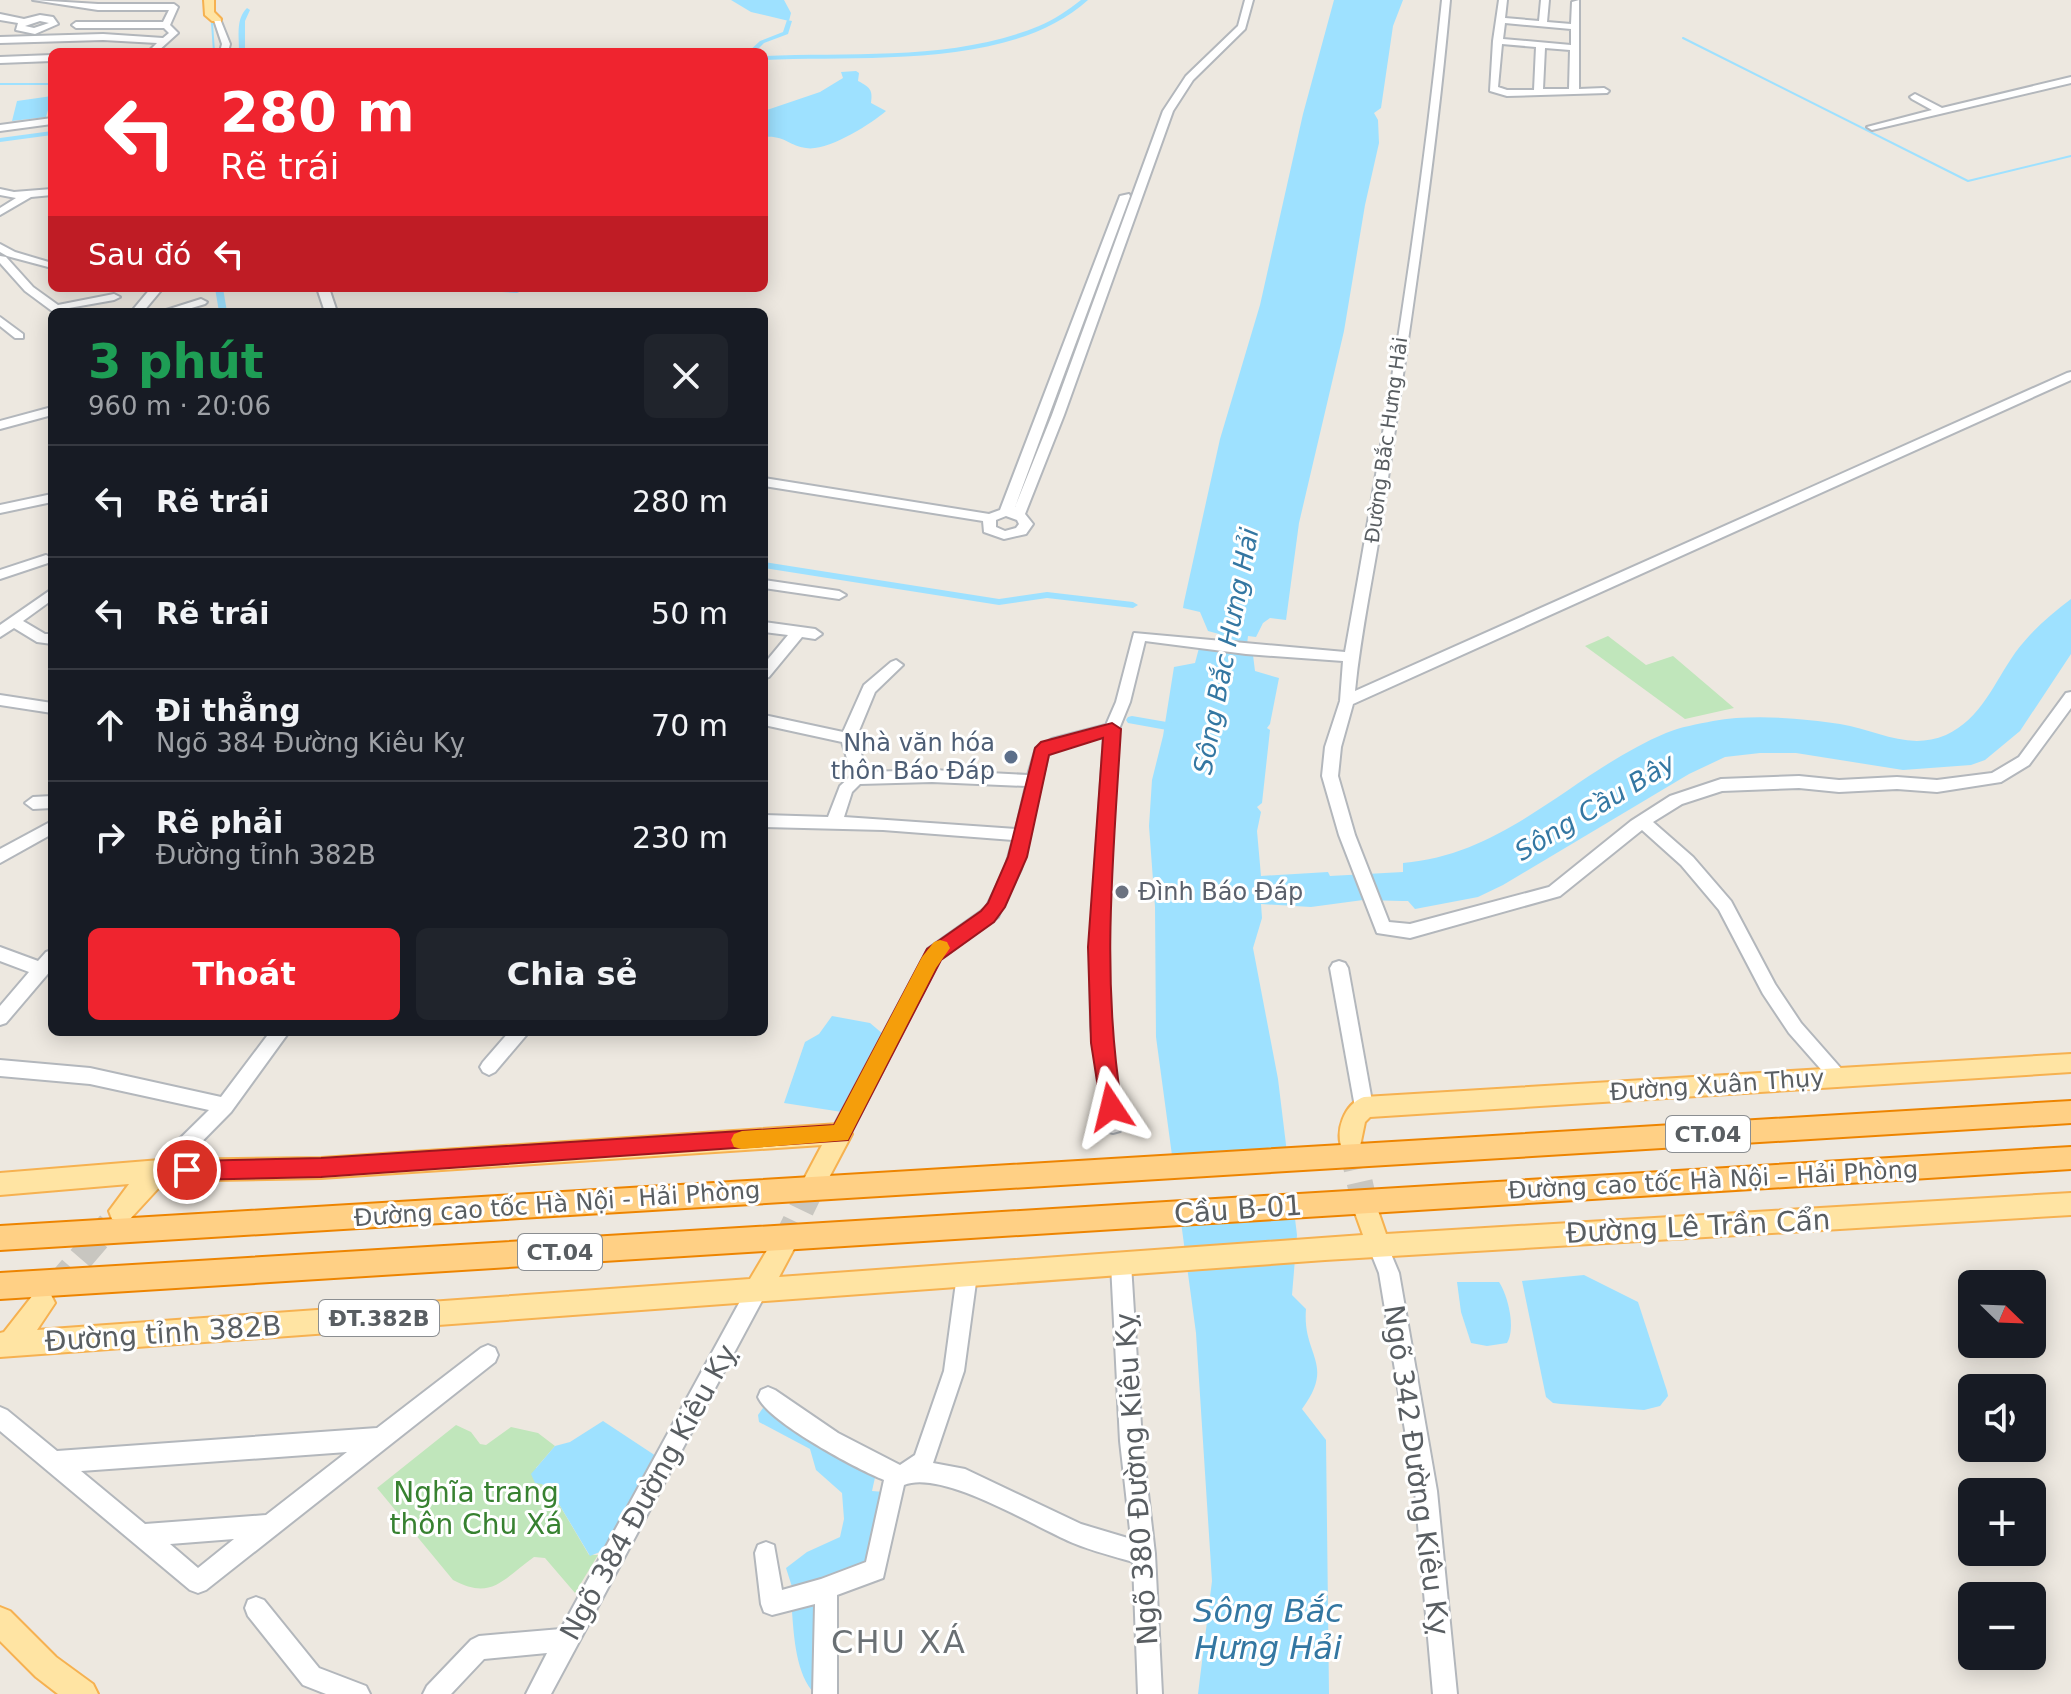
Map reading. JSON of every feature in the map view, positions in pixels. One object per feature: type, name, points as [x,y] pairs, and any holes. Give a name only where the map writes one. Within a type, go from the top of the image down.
[{"type":"highway","name":"Đường cao tốc Hà Nội – Hải Phòng","points":[[1348,1150],[2071,1112]]},
{"type":"highway","name":"Cầu B-01","points":[[1114,1170],[1348,1150]]},
{"type":"highway","name":"Đường cao tốc Hà Nội – Hải Phòng","points":[[1360,1206],[2071,1158]]},
{"type":"highway","name":"Đường cao tốc Hà Nội - Hải Phòng","points":[[0,1238],[1114,1170]]},
{"type":"highway","name":"Cầu B-01","points":[[1121,1217],[1360,1206]]},
{"type":"highway","name":"Đường cao tốc Hà Nội - Hải Phòng","points":[[0,1286],[1121,1217]]},
{"type":"main road","points":[[209,0],[209,13],[216,19],[220,0]]},
{"type":"main road","name":"Đường Xuân Thụy","points":[[1364,1107],[2071,1063]]},
{"type":"main road","points":[[1348,1150],[1354,1118],[1364,1107]]},
{"type":"main road","points":[[0,1184],[160,1171],[321,1168],[840,1134]]},
{"type":"main road","points":[[816,1179],[840,1134]]},
{"type":"main road","points":[[121,1211],[141,1187],[160,1171]]},
{"type":"main road","name":"Đường Lê Trần Cẩn","points":[[967,1275],[1325,1249],[2071,1204]]},
{"type":"main road","points":[[1360,1206],[1379,1248]]},
{"type":"main road","points":[[757,1290],[784,1245]]},
{"type":"main road","name":"Đường tỉnh 382B","points":[[4,1349],[967,1275]]},
{"type":"main road","points":[[4,1349],[42,1303]]},
{"type":"main road","points":[[0,1621],[46,1667],[83,1694]]},
{"type":"street","points":[[37,0],[102,7],[174,7],[166,25]]},
{"type":"street","points":[[1012,513],[1069,341],[1175,89],[1232,27],[1238,17],[1240,0]]},
{"type":"street","points":[[1175,89],[1242,27],[1249,0]]},
{"type":"street","name":"Đường Bắc Hưng Hải","points":[[1446,0],[1433,130],[1377,511],[1351,657],[1347,701],[1333,747],[1330,776],[1347,835],[1383,928],[1410,931],[1538,897],[1569,882],[1643,822]]},
{"type":"street","points":[[1503,0],[1493,89],[1604,91]]},
{"type":"street","points":[[1543,24],[1545,0]]},
{"type":"street","points":[[12,20],[44,1]]},
{"type":"street","points":[[1573,1],[1576,27],[1574,92]]},
{"type":"street","points":[[4,60],[72,2]]},
{"type":"street","points":[[76,25],[102,7]]},
{"type":"street","points":[[0,17],[24,22],[48,20],[76,25],[166,25],[174,33],[157,48]]},
{"type":"street","points":[[216,19],[225,48]]},
{"type":"street","points":[[1499,20],[1576,27]]},
{"type":"street","points":[[24,22],[19,28],[32,35]]},
{"type":"street","points":[[0,40],[32,35],[166,41]]},
{"type":"street","points":[[1497,41],[1575,48]]},
{"type":"street","points":[[1538,92],[1541,45]]},
{"type":"street","points":[[4,60],[48,58]]},
{"type":"street","points":[[1872,127],[2071,80]]},
{"type":"street","points":[[1915,97],[1941,111]]},
{"type":"street","points":[[0,128],[48,122]]},
{"type":"street","points":[[0,192],[14,195],[48,192]]},
{"type":"street","points":[[0,212],[31,193]]},
{"type":"street","points":[[768,490],[989,521],[1012,513],[1083,344],[1124,214]]},
{"type":"street","points":[[3,255],[47,262]]},
{"type":"street","points":[[3,255],[29,289],[55,308]]},
{"type":"street","points":[[61,308],[114,297]]},
{"type":"street","points":[[0,320],[14,315]]},
{"type":"street","points":[[0,320],[16,333],[0,334]]},
{"type":"street","points":[[1069,341],[1083,344]]},
{"type":"street","points":[[1347,701],[2071,376]]},
{"type":"street","points":[[0,425],[48,412]]},
{"type":"street","points":[[768,483],[989,521],[998,534],[1016,534],[1026,524],[1012,513]]},
{"type":"street","points":[[0,509],[48,499]]},
{"type":"street","points":[[0,575],[46,559]]},
{"type":"street","points":[[770,585],[839,595]]},
{"type":"street","points":[[0,632],[48,596]]},
{"type":"street","points":[[14,622],[42,639],[48,639]]},
{"type":"street","points":[[768,628],[815,634]]},
{"type":"street","points":[[768,669],[798,632]]},
{"type":"street","points":[[1113,1125],[1100,1026],[1098,947],[1112,729],[1123,702],[1139,636],[1351,657]]},
{"type":"street","points":[[861,778],[848,738],[869,689],[896,665]]},
{"type":"street","points":[[1839,1078],[1787,1015],[1725,906],[1687,861],[1643,822],[1676,800],[1721,785],[1799,782],[1839,786],[1937,786],[1971,784],[1996,778],[2024,761],[2071,697]]},
{"type":"street","points":[[0,700],[48,707]]},
{"type":"street","points":[[768,721],[848,738]]},
{"type":"street","points":[[840,1134],[934,954],[992,912],[1013,869],[1041,752],[1047,747],[1112,729]]},
{"type":"street","points":[[834,823],[846,788],[853,780],[861,778],[932,776],[1033,781]]},
{"type":"street","points":[[33,803],[48,802]]},
{"type":"street","points":[[768,821],[1023,835]]},
{"type":"street","points":[[2,853],[44,836]]},
{"type":"street","points":[[0,954],[47,963],[0,1018]]},
{"type":"street","points":[[1339,968],[1364,1107]]},
{"type":"street","points":[[160,1171],[225,1106],[277,1036]]},
{"type":"street","points":[[489,1067],[516,1036]]},
{"type":"street","points":[[0,1068],[90,1076],[225,1106]]},
{"type":"street","name":"Ngõ 342 Đường Kiêu Kỵ","points":[[1379,1248],[1389,1273],[1426,1491],[1445,1694]]},
{"type":"street","name":"Ngõ 380 Đường Kiêu Kỵ","points":[[1132,1263],[1131,1441],[1144,1554],[1150,1694]]},
{"type":"street","points":[[766,1553],[772,1604],[827,1589],[875,1570],[894,1482],[923,1462],[951,1384],[967,1275]]},
{"type":"street","name":"Ngõ 384 Đường Kiêu Kỵ","points":[[538,1694],[757,1290]]},
{"type":"street","points":[[0,1417],[198,1582],[488,1355]]},
{"type":"street","points":[[768,1397],[833,1444],[866,1463],[906,1473],[965,1480],[1078,1534],[1144,1554]]},
{"type":"street","points":[[54,1462],[381,1439]]},
{"type":"street","points":[[142,1535],[269,1526]]},
{"type":"street","points":[[825,1694],[827,1589]]},
{"type":"street","points":[[256,1608],[311,1677],[358,1694]]},
{"type":"street","points":[[435,1694],[479,1648],[567,1640]]},
{"type":"green space","points":[[1608,636],[1646,665],[1673,656],[1734,708],[1685,719],[1585,646]]},
{"type":"green space","name":"Nghĩa trang thôn Chu Xá","points":[[456,1425],[471,1432],[480,1444],[486,1445],[511,1427],[538,1433],[555,1446],[536,1468],[542,1484],[553,1494],[589,1555],[598,1555],[575,1593],[545,1558],[534,1557],[488,1588],[466,1586],[453,1580],[377,1488]]},
{"type":"water","points":[[731,0],[784,0],[791,13],[789,21],[751,12]]},
{"type":"water","name":"Sông Bắc Hưng Hải","points":[[1334,0],[1403,0],[1393,26],[1381,108],[1374,113],[1378,120],[1379,143],[1365,205],[1344,331],[1299,523],[1286,620],[1270,618],[1263,623],[1256,637],[1248,636],[1246,653],[1253,655],[1255,671],[1279,678],[1267,728],[1270,730],[1262,803],[1257,807],[1261,812],[1257,831],[1261,876],[1403,872],[1403,863],[1441,856],[1476,844],[1508,828],[1632,749],[1666,733],[1695,725],[1728,719],[1776,718],[1840,724],[1906,740],[1919,741],[1946,735],[1969,720],[2021,645],[2071,599],[2071,654],[2020,731],[1985,760],[1971,765],[1903,770],[1796,753],[1725,757],[1689,774],[1478,897],[1415,909],[1408,901],[1363,900],[1311,907],[1261,904],[1262,918],[1253,948],[1278,1079],[1297,1235],[1292,1295],[1306,1309],[1308,1338],[1317,1370],[1312,1393],[1302,1409],[1326,1440],[1329,1694],[1198,1694],[1212,1581],[1196,1333],[1156,1037],[1155,907],[1149,826],[1152,780],[1174,667],[1195,663],[1199,648],[1216,649],[1219,634],[1208,631],[1200,612],[1183,608],[1184,602],[1220,439],[1260,305],[1303,114]]},
{"type":"water","points":[[841,72],[859,73],[858,81],[870,89],[871,103],[886,111],[848,136],[825,146],[806,148],[768,137],[768,110],[820,92],[843,78]]},
{"type":"water","points":[[48,97],[46,117],[12,121],[17,101]]},
{"type":"water","points":[[832,1016],[870,1023],[883,1034],[842,1112],[784,1103],[805,1042],[819,1034]]},
{"type":"water","points":[[1584,1275],[1638,1302],[1667,1391],[1668,1396],[1660,1406],[1644,1410],[1561,1404],[1553,1403],[1546,1397],[1522,1281]]},
{"type":"water","points":[[1457,1282],[1499,1282],[1510,1312],[1511,1329],[1507,1343],[1487,1346],[1471,1343],[1461,1312]]},
{"type":"water","points":[[765,1405],[876,1473],[872,1491],[884,1492],[874,1564],[793,1590],[786,1568],[807,1552],[840,1537],[844,1519],[842,1493],[816,1470],[810,1449],[759,1422],[758,1415]]},
{"type":"water","points":[[603,1421],[656,1456],[607,1549],[590,1556],[553,1494],[542,1484],[535,1483],[531,1474],[555,1446],[570,1442]]},
{"type":"water","points":[[822,1601],[815,1694],[800,1666],[792,1612],[795,1608]]},
{"type":"pier","points":[[1291,1160],[1298,1205],[1176,1213],[1170,1167]]},
{"type":"waterway","points":[[768,58],[943,51],[979,46],[1043,27],[1085,0]]},
{"type":"waterway","points":[[242,48],[242,21],[247,10]]},
{"type":"waterway","points":[[755,48],[762,42],[786,33],[789,21]]},
{"type":"waterway","points":[[212,23],[214,48]]},
{"type":"waterway","points":[[1683,38],[1968,181],[2071,156]]},
{"type":"waterway","points":[[0,84],[48,84]]},
{"type":"waterway","points":[[0,140],[48,134]]},
{"type":"waterway","points":[[220,292],[222,308]]},
{"type":"waterway","points":[[768,566],[999,602],[1047,595],[1133,605]]},
{"type":"waterway","points":[[1132,720],[1178,728]]},
{"type":"tunnel","points":[[1351,1144],[1366,1210]]},
{"type":"tunnel","points":[[784,1245],[816,1179]]},
{"type":"tunnel","points":[[55,1288],[110,1224]]},
{"type":"slow traffic","points":[[742,1140],[840,1134],[929,963],[940,948]]},
{"type":"place","name":"Nhà văn hóa thôn Báo Đáp","points":[[1011,757]]},
{"type":"place","name":"Đình Báo Đáp","points":[[1122,892]]},
{"type":"district","name":"CHU XÁ","points":[[899,1642]]},
{"type":"route","points":[[187,1170],[321,1168],[840,1134],[934,954],[987,917],[995,907],[1017,857],[1041,752],[1047,747],[1112,729],[1098,947],[1101,1043],[1111,1107]]},
{"type":"water label","name":"Sông Cầu Bây","points":[[1595,807]]}]
